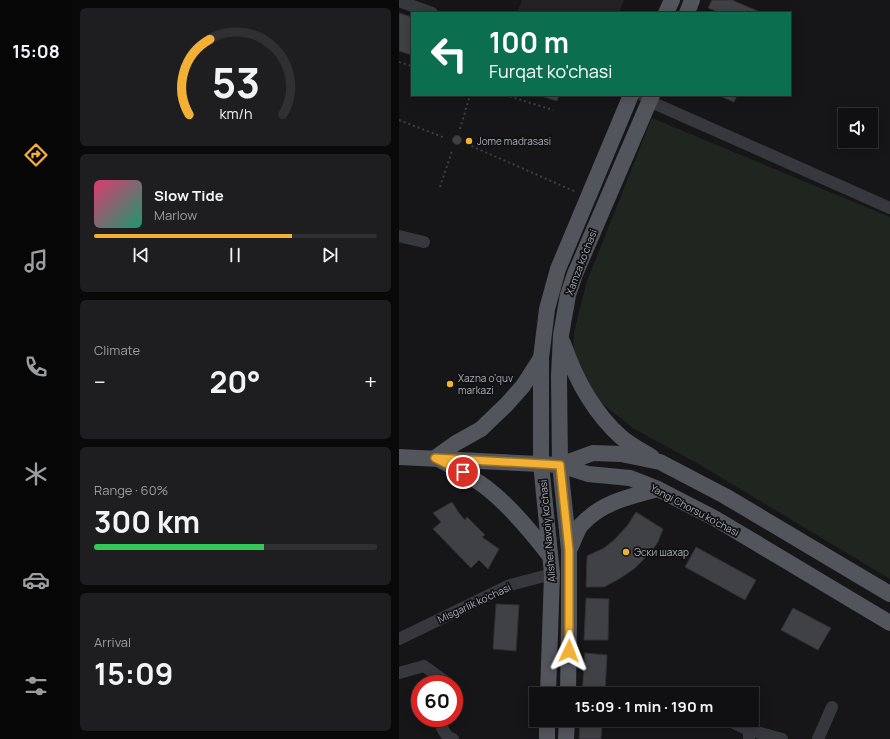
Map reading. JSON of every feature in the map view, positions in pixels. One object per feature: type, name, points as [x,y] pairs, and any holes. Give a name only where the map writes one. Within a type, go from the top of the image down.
[{"type":"main road","points":[[666,12],[672,0]]},
{"type":"main road","points":[[687,12],[692,0]]},
{"type":"main road","name":"Xamza ko'chasi","points":[[541,464],[541,358],[547,309],[558,269],[631,96]]},
{"type":"main road","name":"Xamza ko'chasi","points":[[560,465],[559,376],[561,335],[568,295],[575,274],[648,97]]},
{"type":"main road","points":[[561,335],[571,366],[580,384],[601,416],[621,437],[660,462],[725,496],[890,594]]},
{"type":"main road","points":[[435,458],[456,443],[481,429],[523,386],[541,358]]},
{"type":"main road","points":[[399,457],[560,465],[593,453],[621,454],[660,462]]},
{"type":"main road","points":[[435,458],[463,472],[489,490],[533,534],[550,556]]},
{"type":"main road","name":"Alisher Navoiy ko'chasi","points":[[541,464],[552,574],[548,687]]},
{"type":"main road","name":"Yangi Chorsu ko'chasi","points":[[560,465],[588,474],[630,478],[658,489],[716,519],[890,623]]},
{"type":"main road","name":"Alisher Navoiy ko'chasi","points":[[560,465],[569,550],[568,687]]},
{"type":"main road","points":[[569,550],[580,526],[597,511],[615,501],[658,489]]},
{"type":"main road","points":[[547,727],[547,739]]},
{"type":"main road","points":[[566,739],[567,727]]},
{"type":"street","points":[[407,2],[430,12]]},
{"type":"street","points":[[648,97],[890,208]]},
{"type":"street","points":[[399,236],[424,242]]},
{"type":"street","name":"Misgarlik ko'chasi","points":[[399,639],[510,585],[552,574]]},
{"type":"street","points":[[399,673],[424,666],[436,675]]},
{"type":"street","points":[[818,739],[832,707]]},
{"type":"street","points":[[442,727],[447,736],[453,739]]},
{"type":"street","points":[[738,727],[749,734],[782,739]]},
{"type":"path","points":[[399,62],[411,66]]},
{"type":"path","points":[[460,129],[470,96]]},
{"type":"path","points":[[508,96],[553,110]]},
{"type":"path","points":[[399,120],[445,138]]},
{"type":"path","points":[[467,144],[588,198]]},
{"type":"path","points":[[440,187],[452,150]]},
{"type":"shaded area","points":[[522,0],[624,0],[619,12],[517,12]]},
{"type":"shaded area","points":[[652,118],[890,217],[890,579],[702,466],[633,428],[600,402],[573,355],[574,332],[587,281]]},
{"type":"building","points":[[712,0],[732,0],[760,12],[718,12],[708,8]]},
{"type":"building","points":[[399,13],[411,17],[411,55],[399,51]]},
{"type":"building","points":[[541,96],[559,96],[557,101]]},
{"type":"building","points":[[720,96],[737,96],[734,102]]},
{"type":"building","points":[[457,135],[462,140],[457,145],[452,140]]},
{"type":"building","points":[[452,502],[465,520],[467,517],[485,535],[482,537],[499,549],[488,569],[479,560],[471,568],[433,529],[441,522],[433,513]]},
{"type":"building","points":[[636,512],[663,529],[658,542],[651,552],[634,569],[619,579],[604,587],[586,587],[587,556],[604,548],[615,539],[627,526]]},
{"type":"building","points":[[696,547],[756,580],[745,600],[685,567]]},
{"type":"building","points":[[586,598],[609,599],[608,640],[584,640]]},
{"type":"building","points":[[496,604],[519,605],[516,651],[493,649]]},
{"type":"building","points":[[793,608],[831,628],[818,650],[781,630]]},
{"type":"building","points":[[585,653],[607,655],[605,687],[583,687]]},
{"type":"building","points":[[580,727],[602,727],[601,739],[579,739]]},
{"type":"place","name":"Jome madrasasi","points":[[469,141]]},
{"type":"place","name":"Xazna o’quv markazi","points":[[450,384]]},
{"type":"place","name":"Эски шахар","points":[[626,552]]},
{"type":"route","points":[[463,472],[435,458],[560,465],[569,550],[569,651]]}]
